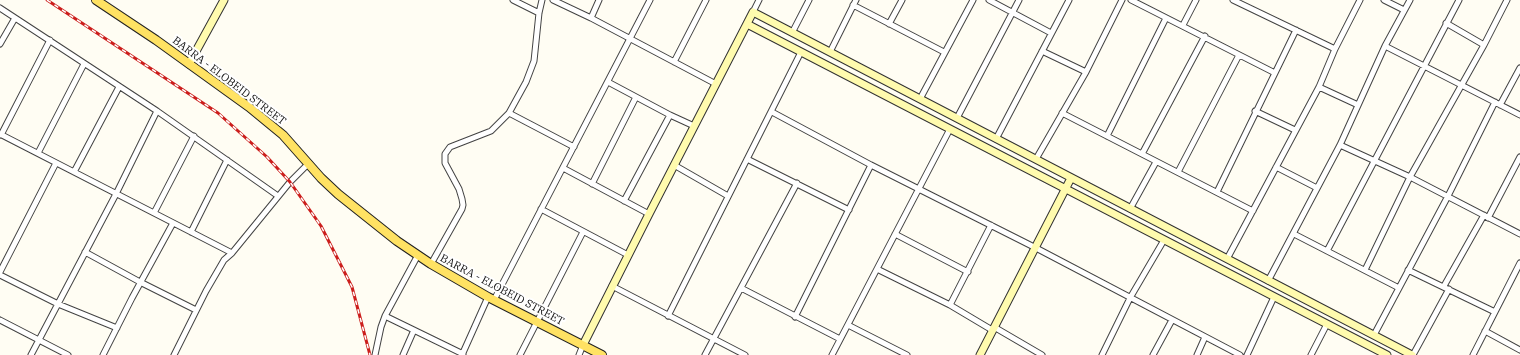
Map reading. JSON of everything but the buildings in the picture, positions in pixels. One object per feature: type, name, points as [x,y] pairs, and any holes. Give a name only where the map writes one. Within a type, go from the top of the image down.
[{"type":"main road","name":"BARRA - ELOBEID STREET","points":[[96,0],[249,107],[283,135],[321,178],[338,194],[397,241],[431,264],[491,298],[602,355]]},
{"type":"main road","points":[[189,64],[224,0]]},
{"type":"main road","points":[[584,345],[612,286],[753,12],[996,139],[1036,158],[1071,178],[1268,281],[1332,312],[1413,355]]},
{"type":"main road","points":[[747,24],[1066,188],[1327,324],[1379,353],[1387,355]]},
{"type":"main road","points":[[980,355],[1071,178]]},
{"type":"street","points":[[513,0],[538,13]]},
{"type":"street","points":[[431,264],[463,205],[459,189],[445,163],[446,154],[450,147],[492,131],[509,113],[526,82],[534,61],[538,13],[542,0]]},
{"type":"street","points":[[552,0],[591,18],[716,84]]},
{"type":"street","points":[[591,18],[599,0]]},
{"type":"street","points":[[385,316],[463,355],[491,298],[563,168],[650,0]]},
{"type":"street","points":[[674,62],[706,0]]},
{"type":"street","points":[[753,12],[759,0]]},
{"type":"street","points":[[792,33],[809,0]]},
{"type":"street","points":[[889,24],[902,0]]},
{"type":"street","points":[[920,99],[973,0]]},
{"type":"street","points":[[989,0],[1051,33]]},
{"type":"street","points":[[956,118],[1019,0]]},
{"type":"street","points":[[996,139],[1069,0]]},
{"type":"street","points":[[1036,158],[1086,72],[1122,0]]},
{"type":"street","points":[[1131,0],[1275,73]]},
{"type":"street","points":[[1182,25],[1196,0]]},
{"type":"street","points":[[1233,0],[1335,49]]},
{"type":"street","points":[[1227,259],[1319,87],[1335,49],[1360,0]]},
{"type":"street","points":[[1384,0],[1404,10]]},
{"type":"street","points":[[1268,281],[1340,146],[1385,46],[1410,0]]},
{"type":"street","points":[[1327,251],[1459,0]]},
{"type":"street","points":[[1365,270],[1410,177],[1484,45],[1507,0]]},
{"type":"street","points":[[830,52],[854,3],[889,24],[944,52]]},
{"type":"street","points":[[0,8],[194,136],[278,196]]},
{"type":"street","points":[[0,44],[15,18]]},
{"type":"street","points":[[1107,136],[1166,18]]},
{"type":"street","points":[[1446,24],[1484,45]]},
{"type":"street","points":[[1216,192],[1296,30]]},
{"type":"street","points":[[1142,154],[1204,36]]},
{"type":"street","points":[[50,40],[0,134],[232,253]]},
{"type":"street","points":[[1385,46],[1520,115]]},
{"type":"street","points":[[1042,51],[1086,72]]},
{"type":"street","points":[[668,316],[801,52]]},
{"type":"street","points":[[1178,172],[1239,55]]},
{"type":"street","points":[[38,153],[84,64]]},
{"type":"street","points":[[1500,105],[1520,68]]},
{"type":"street","points":[[608,82],[694,126]]},
{"type":"street","points":[[74,172],[119,87]]},
{"type":"street","points":[[1319,87],[1358,105]]},
{"type":"street","points":[[592,184],[636,97]]},
{"type":"street","points":[[1374,335],[1448,196],[1495,102]]},
{"type":"street","points":[[31,355],[116,194],[157,111]]},
{"type":"street","points":[[1255,111],[1295,130]]},
{"type":"street","points":[[772,112],[871,165],[1036,248],[1240,355]]},
{"type":"street","points":[[509,113],[574,147]]},
{"type":"street","points":[[1062,113],[1253,211]]},
{"type":"street","points":[[624,201],[670,115]]},
{"type":"street","points":[[832,355],[950,129]]},
{"type":"street","points":[[154,213],[194,136]]},
{"type":"street","points":[[1340,146],[1375,160],[1410,177],[1520,234]]},
{"type":"street","points":[[1444,286],[1520,157]]},
{"type":"street","points":[[747,159],[849,210]]},
{"type":"street","points":[[191,232],[226,160]]},
{"type":"street","points":[[1130,209],[1156,162]]},
{"type":"street","points":[[0,272],[56,163]]},
{"type":"street","points":[[174,355],[196,310],[224,260],[232,253],[278,196],[309,163]]},
{"type":"street","points":[[674,165],[728,196]]},
{"type":"street","points":[[795,316],[871,165]]},
{"type":"street","points":[[1276,167],[1317,188]]},
{"type":"street","points":[[563,168],[649,214]]},
{"type":"street","points":[[704,355],[797,184]]},
{"type":"street","points":[[541,209],[628,255]]},
{"type":"street","points":[[103,355],[172,222]]},
{"type":"street","points":[[950,305],[991,225]]},
{"type":"street","points":[[520,355],[583,232]]},
{"type":"street","points":[[895,234],[968,272]]},
{"type":"street","points":[[1294,234],[1399,288]]},
{"type":"street","points":[[1102,355],[1130,298],[1164,240]]},
{"type":"street","points":[[85,252],[196,310]]},
{"type":"street","points":[[375,355],[385,316],[418,255]]},
{"type":"street","points":[[1473,355],[1520,262]]},
{"type":"street","points":[[877,269],[950,305],[1042,355]]},
{"type":"street","points":[[1408,270],[1444,286],[1495,312]]},
{"type":"street","points":[[0,275],[58,304],[117,328]]},
{"type":"street","points":[[612,286],[745,355]]},
{"type":"street","points":[[741,288],[840,339]]},
{"type":"street","points":[[1413,355],[1449,289]]},
{"type":"street","points":[[1247,355],[1274,297]]},
{"type":"street","points":[[0,320],[68,355]]},
{"type":"street","points":[[1153,355],[1172,320]]},
{"type":"street","points":[[1311,355],[1327,324]]},
{"type":"street","points":[[848,325],[907,355]]},
{"type":"street","points":[[403,355],[414,330]]},
{"type":"street","points":[[1485,331],[1520,350]]},
{"type":"street","points":[[1197,355],[1205,337]]},
{"type":"street","points":[[579,355],[584,345]]},
{"type":"railway","points":[[47,0],[218,113],[267,157],[290,182],[321,226],[352,287],[370,355]]}]
